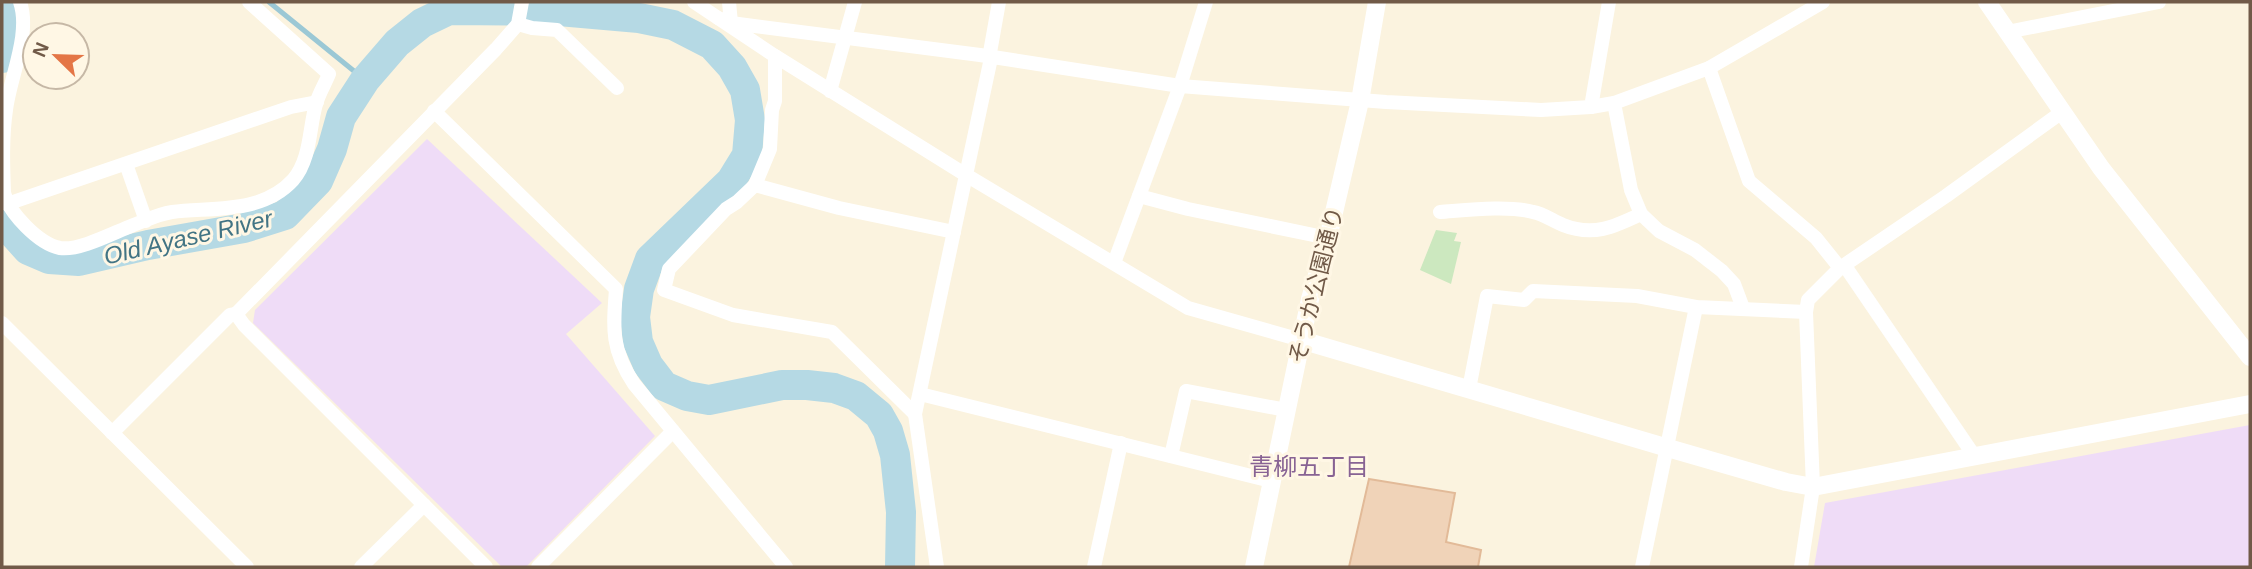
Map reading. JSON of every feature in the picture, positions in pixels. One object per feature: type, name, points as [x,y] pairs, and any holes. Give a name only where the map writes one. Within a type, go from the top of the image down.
[{"type":"street","points":[[20,2],[23,29],[5,111],[4,176],[7,204],[36,235],[60,248],[92,242],[169,213],[252,204],[270,198],[294,179],[310,143],[317,102],[329,74],[249,2]]},
{"type":"street","points":[[112,433],[229,316],[236,314],[519,24],[522,2]]},
{"type":"street","points":[[694,2],[830,91],[1188,308],[1786,481],[1813,487],[2250,404]]},
{"type":"street","points":[[724,20],[729,2]]},
{"type":"street","points":[[830,91],[855,2]]},
{"type":"street","points":[[937,567],[915,414],[967,175],[999,2]]},
{"type":"street","points":[[1114,263],[1180,86],[1206,2]]},
{"type":"street","name":"そうか公園通り","points":[[1254,567],[1310,299],[1328,238],[1360,101],[1377,2]]},
{"type":"street","points":[[1591,107],[1609,2]]},
{"type":"street","points":[[724,20],[1180,86],[1360,101],[1517,109],[1591,107],[1614,103],[1709,68],[1823,2]]},
{"type":"street","points":[[1987,2],[2140,219],[2250,357]]},
{"type":"street","points":[[2007,32],[2159,2]]},
{"type":"street","points":[[519,24],[557,30],[617,88]]},
{"type":"street","points":[[775,56],[775,101],[770,149],[755,185],[726,209],[669,269],[664,290],[733,315],[832,332],[915,414]]},
{"type":"street","points":[[1709,68],[1749,181],[1816,238],[1842,267],[1975,457]]},
{"type":"street","points":[[7,204],[291,107],[317,102]]},
{"type":"street","points":[[1614,103],[1631,190],[1641,214],[1659,231],[1695,250],[1722,271],[1734,284],[1743,308]]},
{"type":"street","points":[[434,111],[616,289],[613,329],[618,356],[634,384],[786,567]]},
{"type":"street","points":[[1801,567],[1813,487],[1806,312],[1808,300],[1842,267],[2062,112]]},
{"type":"street","points":[[126,164],[146,221]]},
{"type":"street","points":[[755,185],[839,208],[954,232]]},
{"type":"street","points":[[1139,196],[1328,238]]},
{"type":"street","points":[[1448,214],[1513,209],[1533,211],[1566,226],[1597,232],[1613,228],[1641,214]]},
{"type":"street","points":[[1468,389],[1487,296],[1524,300],[1533,292],[1637,296],[1696,307],[1806,312]]},
{"type":"street","points":[[1642,567],[1696,307]]},
{"type":"street","points":[[236,314],[486,567]]},
{"type":"street","points":[[2,323],[247,567]]},
{"type":"street","points":[[1171,456],[1186,391],[1286,410]]},
{"type":"street","points":[[920,394],[1271,481]]},
{"type":"street","points":[[538,567],[673,431]]},
{"type":"street","points":[[1094,567],[1121,443]]},
{"type":"street","points":[[361,567],[424,505]]},
{"type":"shaded area","points":[[427,139],[602,303],[566,334],[655,436],[526,567],[502,567],[253,323],[255,310]]},
{"type":"shaded area","points":[[2250,425],[2250,567],[1814,567],[1825,503]]},
{"type":"green space","points":[[1436,230],[1457,233],[1454,241],[1461,242],[1451,284],[1420,270]]},
{"type":"building","points":[[1369,479],[1455,493],[1446,542],[1481,550],[1478,567],[1349,567]]},
{"type":"waterway","points":[[269,2],[365,80]]},
{"type":"waterway","name":"Old Ayase River","points":[[2,7],[10,18],[2,58]]},
{"type":"waterway","name":"Old Ayase River","points":[[2,221],[28,250],[49,259],[79,261],[148,245],[244,228],[285,215],[318,181],[332,149],[341,117],[365,80],[397,43],[422,23],[449,10],[559,11],[639,18],[673,25],[712,45],[732,67],[745,90],[750,120],[747,155],[731,181],[650,259],[639,289],[635,317],[638,342],[648,365],[664,386],[687,396],[709,400],[782,385],[807,385],[834,388],[856,396],[879,415],[888,431],[895,455],[901,512],[900,567]]},
{"type":"district","name":"青柳五丁目","points":[[1309,466]]}]
